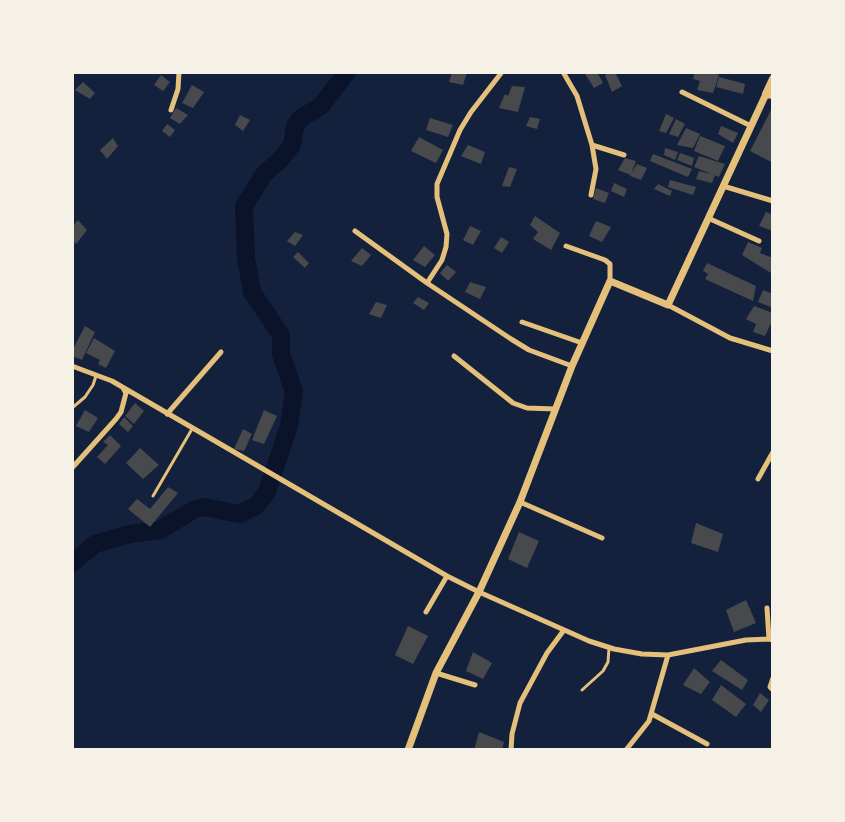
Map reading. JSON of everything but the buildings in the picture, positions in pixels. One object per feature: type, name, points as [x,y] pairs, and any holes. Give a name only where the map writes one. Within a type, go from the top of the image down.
[{"type":"main road","points":[[770,95],[773,79]]},
{"type":"street","points":[[171,110],[178,89],[179,72]]},
{"type":"street","points":[[427,284],[442,260],[446,247],[447,234],[437,197],[437,184],[460,130],[502,72]]},
{"type":"street","points":[[563,72],[577,96],[592,145],[596,169],[591,195]]},
{"type":"street","points":[[682,92],[751,126]]},
{"type":"street","points":[[668,305],[751,126],[770,95]]},
{"type":"street","points":[[592,145],[624,155]]},
{"type":"street","points":[[723,186],[773,201]]},
{"type":"street","points":[[708,218],[759,241]]},
{"type":"street","points":[[355,231],[427,284],[530,350],[572,366]]},
{"type":"street","points":[[408,750],[436,673],[478,592],[520,502],[572,366],[610,281],[610,264],[605,260],[566,246]]},
{"type":"street","points":[[610,281],[668,305],[730,338],[773,351]]},
{"type":"street","points":[[522,322],[582,343]]},
{"type":"street","points":[[167,414],[221,352]]},
{"type":"street","points":[[454,356],[513,403],[527,408],[555,409]]},
{"type":"street","points":[[72,366],[97,374],[123,388],[447,576],[478,592],[609,648],[642,654],[668,655],[746,640],[771,639],[767,608]]},
{"type":"street","points":[[72,468],[116,420],[121,412],[126,393],[123,388]]},
{"type":"street","points":[[758,479],[773,452]]},
{"type":"street","points":[[520,502],[602,538]]},
{"type":"street","points":[[426,612],[447,576]]},
{"type":"street","points":[[511,750],[512,734],[520,703],[543,660],[564,630]]},
{"type":"street","points":[[626,750],[650,721],[668,655]]},
{"type":"street","points":[[436,673],[475,685]]},
{"type":"street","points":[[773,678],[770,687],[773,690]]},
{"type":"street","points":[[652,714],[707,744]]},
{"type":"lane","points":[[72,408],[85,397],[97,374]]},
{"type":"lane","points":[[153,496],[192,429]]},
{"type":"lane","points":[[582,690],[603,671],[608,662],[609,648]]},
{"type":"waterway","points":[[72,563],[95,544],[130,534],[160,530],[195,509],[205,507],[239,514],[256,506],[267,492],[289,426],[294,392],[281,354],[281,335],[252,292],[246,258],[244,206],[264,174],[292,145],[295,126],[301,118],[321,106],[347,72]]}]
